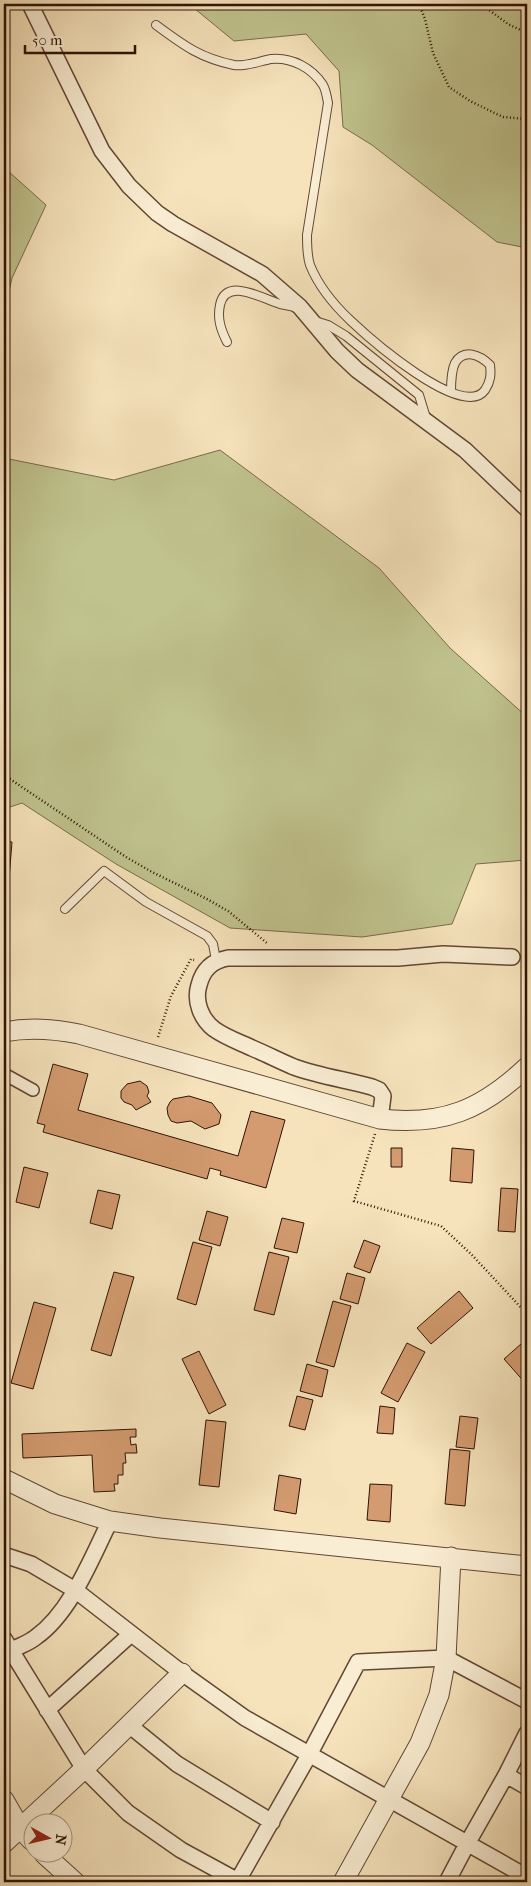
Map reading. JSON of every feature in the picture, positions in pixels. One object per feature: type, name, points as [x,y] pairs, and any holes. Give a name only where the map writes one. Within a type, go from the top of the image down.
[{"type":"street","points":[[30,4],[102,151],[129,186],[157,213],[199,240],[262,274],[300,307],[337,351],[357,370],[465,450],[527,509]]},
{"type":"street","points":[[378,1126],[383,1096],[379,1090],[294,1067],[213,1029],[204,1019],[197,996],[199,984],[204,973],[216,960],[228,958],[398,958],[443,954],[512,957]]},
{"type":"street","points":[[4,1032],[21,1028],[38,1028],[79,1034],[378,1126],[459,1113],[482,1103],[507,1086],[527,1067]]},
{"type":"street","points":[[4,1074],[32,1090]]},
{"type":"street","points":[[4,1479],[55,1504],[110,1521],[160,1528],[527,1566]]},
{"type":"street","points":[[110,1521],[75,1590],[55,1620],[35,1638],[8,1644],[84,1769],[128,1813],[181,1850],[238,1882],[309,1755],[358,1662],[446,1658],[527,1701]]},
{"type":"street","points":[[4,1555],[31,1564],[75,1590],[182,1673],[245,1718],[527,1877]]},
{"type":"street","points":[[342,1882],[420,1743],[439,1695],[446,1658],[451,1557]]},
{"type":"street","points":[[47,1710],[131,1634]]},
{"type":"street","points":[[44,1814],[84,1769],[182,1673]]},
{"type":"street","points":[[129,1725],[177,1764],[272,1822]]},
{"type":"street","points":[[447,1882],[527,1733]]},
{"type":"street","points":[[506,1775],[527,1787]]},
{"type":"street","points":[[4,1800],[22,1828]]},
{"type":"street","points":[[4,1843],[22,1836]]},
{"type":"street","points":[[55,1864],[75,1882]]},
{"type":"lane","points":[[156,25],[191,51],[206,58],[236,65],[272,59],[285,59],[297,62],[318,79],[324,87],[328,103],[307,235],[310,265],[321,284],[349,319],[388,353],[435,385],[451,392],[476,397],[489,384],[490,364],[476,354],[467,354],[461,357],[455,364],[451,392]]},
{"type":"lane","points":[[227,342],[221,329],[219,312],[221,299],[229,291],[238,290],[280,304],[300,307]]},
{"type":"lane","points":[[310,319],[328,325],[346,336],[419,395],[427,421]]},
{"type":"lane","points":[[379,362],[388,353]]},
{"type":"lane","points":[[65,909],[104,871],[146,902],[207,936],[213,944],[216,960]]},
{"type":"path","points":[[419,4],[425,18],[433,53],[449,86],[470,102],[503,117],[527,119]]},
{"type":"path","points":[[481,4],[508,24],[527,33]]},
{"type":"path","points":[[4,775],[126,858],[228,911],[282,958]]},
{"type":"path","points":[[158,1037],[171,996],[191,959]]},
{"type":"path","points":[[378,1126],[354,1201],[441,1226],[472,1255],[527,1314]]},
{"type":"green space","points":[[189,4],[527,4],[527,248],[497,242],[372,145],[343,127],[339,71],[306,34],[234,41]]},
{"type":"green space","points":[[4,165],[8,171],[46,205],[12,278],[4,312]]},
{"type":"green space","points":[[220,450],[379,568],[450,648],[527,717],[527,860],[476,864],[452,924],[362,937],[230,928],[116,864],[22,803],[4,809],[4,458],[114,480]]},
{"type":"building","points":[[4,841],[12,842],[8,891],[4,890]]},
{"type":"building","points":[[53,1064],[88,1074],[78,1110],[238,1156],[251,1111],[285,1120],[266,1188],[220,1175],[221,1171],[210,1168],[207,1179],[43,1132],[45,1125],[37,1123]]},
{"type":"building","points":[[140,1081],[147,1086],[149,1092],[147,1096],[151,1102],[136,1110],[132,1105],[124,1102],[121,1098],[121,1091],[127,1084]]},
{"type":"building","points":[[189,1096],[212,1103],[221,1115],[219,1124],[205,1129],[191,1121],[177,1123],[171,1121],[167,1108],[170,1102],[173,1099]]},
{"type":"building","points":[[391,1148],[402,1148],[402,1167],[391,1167]]},
{"type":"building","points":[[452,1148],[474,1150],[472,1183],[450,1181]]},
{"type":"building","points":[[24,1167],[48,1173],[39,1208],[16,1202]]},
{"type":"building","points":[[501,1188],[518,1189],[515,1232],[498,1231]]},
{"type":"building","points":[[98,1190],[120,1195],[112,1229],[90,1223]]},
{"type":"building","points":[[207,1211],[228,1217],[220,1246],[199,1240]]},
{"type":"building","points":[[282,1218],[304,1223],[297,1253],[274,1248]]},
{"type":"building","points":[[364,1240],[380,1246],[370,1273],[354,1267]]},
{"type":"building","points":[[193,1242],[212,1247],[196,1305],[177,1299]]},
{"type":"building","points":[[269,1252],[289,1257],[274,1315],[254,1310]]},
{"type":"building","points":[[114,1272],[134,1277],[111,1356],[91,1350]]},
{"type":"building","points":[[347,1273],[365,1278],[358,1304],[340,1299]]},
{"type":"building","points":[[459,1291],[473,1308],[431,1344],[417,1328]]},
{"type":"building","points":[[333,1301],[351,1306],[334,1367],[316,1362]]},
{"type":"building","points":[[34,1302],[56,1308],[33,1389],[11,1383]]},
{"type":"building","points":[[407,1343],[425,1352],[398,1402],[381,1393]]},
{"type":"building","points":[[521,1344],[527,1351],[527,1385],[504,1359]]},
{"type":"building","points":[[199,1351],[226,1405],[209,1414],[182,1359]]},
{"type":"building","points":[[307,1364],[328,1370],[322,1397],[300,1391]]},
{"type":"building","points":[[297,1396],[313,1400],[305,1430],[289,1426]]},
{"type":"building","points":[[380,1406],[395,1408],[393,1434],[377,1433]]},
{"type":"building","points":[[460,1416],[478,1418],[474,1449],[456,1447]]},
{"type":"building","points":[[206,1420],[226,1422],[219,1487],[199,1485]]},
{"type":"building","points":[[136,1429],[136,1437],[130,1437],[131,1445],[136,1444],[137,1453],[125,1453],[126,1463],[123,1463],[123,1475],[118,1475],[118,1484],[114,1484],[115,1491],[94,1492],[92,1455],[23,1458],[22,1434]]},
{"type":"building","points":[[450,1449],[470,1451],[465,1506],[445,1504]]},
{"type":"building","points":[[279,1475],[301,1479],[296,1514],[274,1510]]},
{"type":"building","points":[[370,1484],[392,1485],[390,1522],[367,1520]]}]
